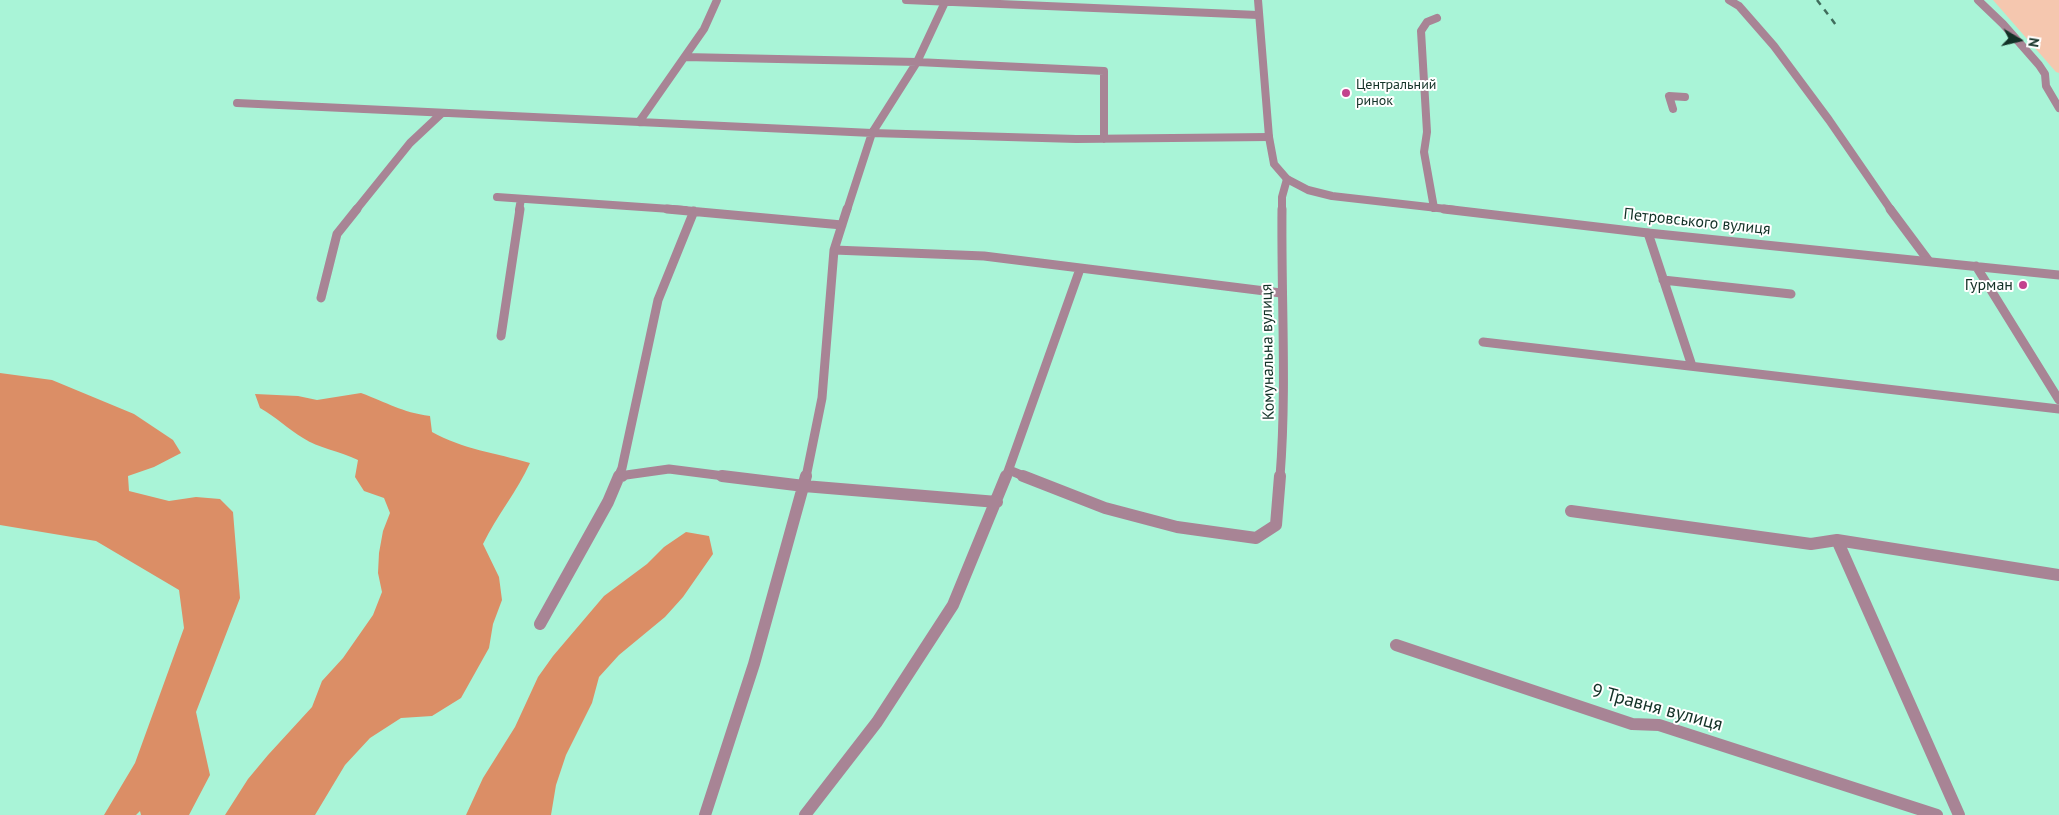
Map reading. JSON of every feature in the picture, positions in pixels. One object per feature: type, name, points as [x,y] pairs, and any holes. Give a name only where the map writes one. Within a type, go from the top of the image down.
[{"type":"street","points":[[639,122],[704,29],[717,0]]},
{"type":"street","points":[[906,0],[1258,14]]},
{"type":"street","points":[[1258,0],[1268,137],[1274,164],[1287,179]]},
{"type":"street","points":[[1729,0],[1739,6],[1774,46],[1829,120],[1879,196],[1928,260]]},
{"type":"street","points":[[1978,0],[2003,24],[2040,65],[2045,74],[2046,86],[2059,108]]},
{"type":"street","points":[[704,815],[754,664],[804,486],[822,398],[826,328],[834,250],[872,133],[917,62],[946,1]]},
{"type":"street","points":[[1434,208],[1424,152],[1426,132],[1421,31],[1427,22],[1437,18]]},
{"type":"street","points":[[685,57],[917,62],[1104,72],[1104,139]]},
{"type":"street","points":[[1672,109],[1669,96],[1685,97]]},
{"type":"street","points":[[237,103],[872,133],[1104,139],[1268,137]]},
{"type":"street","points":[[321,298],[337,234],[410,142],[442,113]]},
{"type":"street","name":"Петровського вулиця","points":[[1287,179],[1308,190],[1332,196],[1648,233],[1928,260],[2059,275]]},
{"type":"street","name":"Комунальна вулиця","points":[[1009,470],[1105,508],[1177,527],[1256,538],[1276,525],[1284,423],[1281,293],[1282,197],[1287,179]]},
{"type":"street","points":[[497,197],[842,224]]},
{"type":"street","points":[[501,336],[521,199]]},
{"type":"street","points":[[540,624],[608,502],[619,476],[658,300],[694,211]]},
{"type":"street","points":[[1648,233],[1692,366]]},
{"type":"street","points":[[834,250],[984,256],[1281,293]]},
{"type":"street","points":[[1976,266],[2059,400]]},
{"type":"street","points":[[805,815],[877,722],[953,604],[997,502],[1080,268]]},
{"type":"street","points":[[1663,280],[1791,294]]},
{"type":"street","points":[[1483,342],[2059,409]]},
{"type":"street","points":[[619,476],[669,469],[804,486],[997,502]]},
{"type":"street","points":[[1571,511],[1811,544],[1837,540],[2059,575]]},
{"type":"street","points":[[1837,540],[1959,815]]},
{"type":"street","name":"9 Травня вулиця","points":[[1396,645],[1632,724],[1659,725],[1937,815]]},
{"type":"shaded area","points":[[1993,0],[2059,0],[2059,73],[2056,72]]},
{"type":"shaded area","points":[[0,373],[52,380],[134,414],[173,440],[181,453],[154,467],[128,476],[129,491],[169,501],[196,497],[220,499],[233,512],[240,598],[196,712],[210,775],[189,815],[141,815],[140,811],[136,815],[104,815],[135,763],[184,628],[179,590],[96,541],[0,525]]},
{"type":"shaded area","points":[[361,393],[403,410],[430,416],[432,432],[455,443],[530,463],[483,544],[499,577],[502,600],[493,624],[489,648],[461,698],[432,716],[401,718],[370,738],[345,765],[315,815],[225,815],[248,779],[312,707],[322,681],[343,658],[373,615],[382,592],[378,573],[379,553],[383,531],[390,513],[384,498],[364,491],[355,477],[358,460],[315,444],[298,434],[260,408],[255,394],[298,396],[317,400]]},
{"type":"shaded area","points":[[686,532],[709,536],[713,554],[683,597],[665,617],[619,655],[599,677],[592,703],[566,755],[556,785],[551,815],[466,815],[483,778],[515,727],[538,677],[553,656],[604,596],[647,564],[664,547]]},
{"type":"railway","points":[[1817,0],[1836,25]]},
{"type":"place","name":"Центральний ринок","points":[[1346,93]]},
{"type":"place","name":"Гурман","points":[[2023,285]]}]
